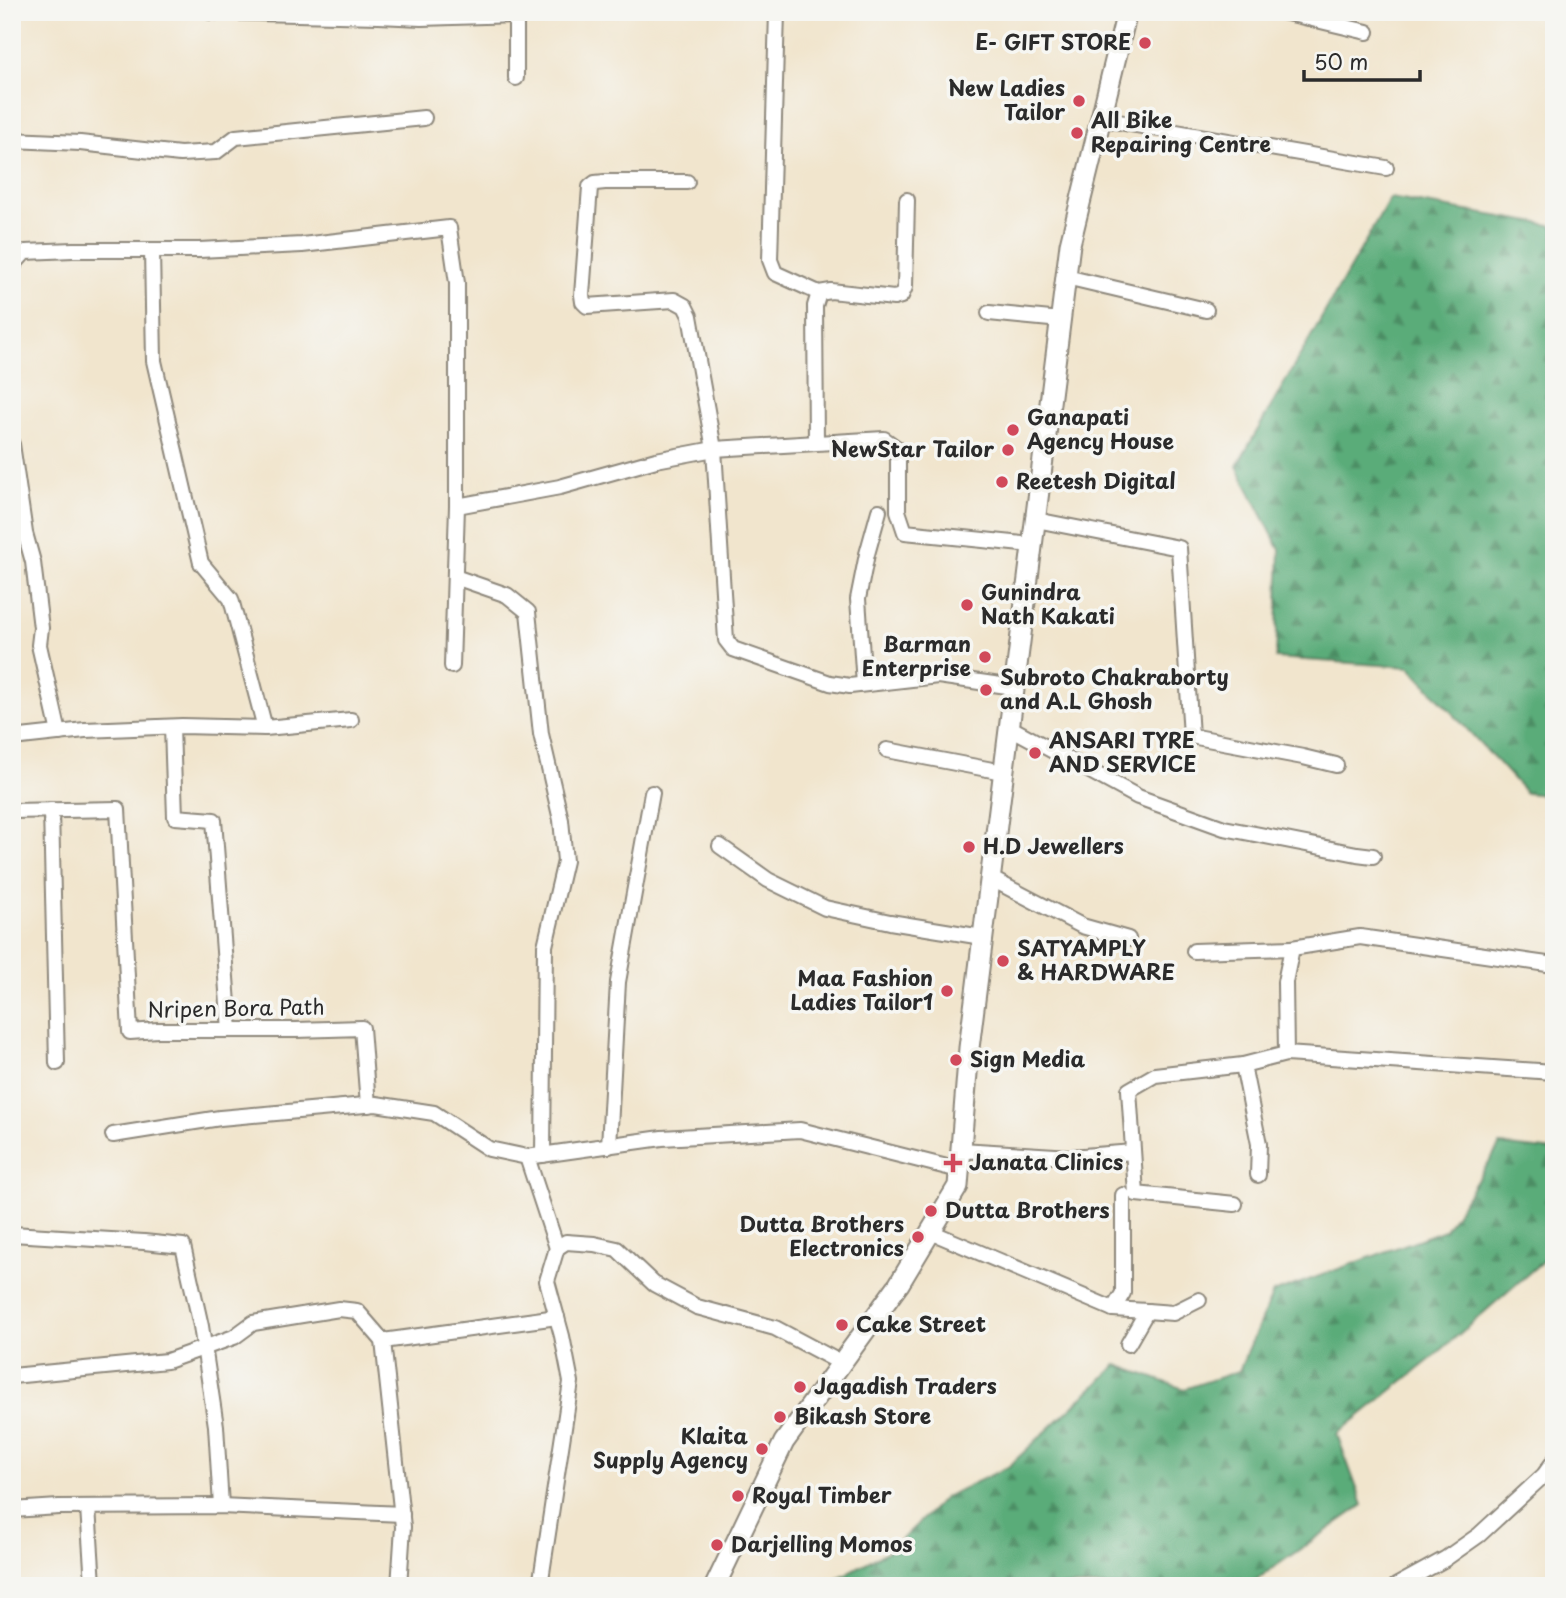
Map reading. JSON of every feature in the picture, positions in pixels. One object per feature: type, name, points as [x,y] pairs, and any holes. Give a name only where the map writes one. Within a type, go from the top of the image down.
[{"type":"main road","points":[[715,1586],[784,1441],[899,1284],[958,1186],[969,1048],[982,937],[1070,244],[1127,12]]},
{"type":"street","points":[[211,12],[379,14],[421,18],[516,13],[516,78]]},
{"type":"street","points":[[777,12],[770,260],[775,273],[819,293],[831,291],[894,298],[901,296],[905,287],[906,200]]},
{"type":"street","points":[[1283,12],[1367,32]]},
{"type":"street","points":[[12,140],[80,143],[180,154],[216,152],[236,137],[424,118]]},
{"type":"street","points":[[1101,119],[1386,169]]},
{"type":"street","points":[[687,182],[605,181],[590,187],[582,295],[587,306],[674,300],[685,306],[690,316],[714,449],[726,640],[733,649],[830,683],[850,686],[938,676],[1014,687]]},
{"type":"street","points":[[12,270],[25,252],[199,250],[302,245],[449,228],[457,283],[457,506],[452,666]]},
{"type":"street","points":[[152,250],[154,361],[201,563],[231,599],[265,727]]},
{"type":"street","points":[[1066,277],[1206,310]]},
{"type":"street","points":[[816,442],[816,306],[819,293]]},
{"type":"street","points":[[989,313],[1061,320]]},
{"type":"street","points":[[457,506],[560,487],[656,460],[714,449],[884,439],[898,449],[898,511],[905,532],[1032,545]]},
{"type":"street","points":[[12,444],[25,533],[33,562],[41,628],[39,645],[59,733]]},
{"type":"street","points":[[864,684],[858,599],[879,512]]},
{"type":"street","points":[[1036,520],[1179,548],[1191,736],[1336,765]]},
{"type":"street","points":[[455,577],[507,595],[528,612],[541,734],[561,820],[565,861],[545,946],[543,1155]]},
{"type":"street","points":[[12,738],[85,730],[265,727],[351,720]]},
{"type":"street","points":[[172,727],[175,817],[215,820],[230,1030]]},
{"type":"street","points":[[1009,727],[1138,797],[1224,828],[1373,856]]},
{"type":"street","points":[[887,750],[1003,772]]},
{"type":"street","points":[[609,1146],[618,982],[652,793]]},
{"type":"street","name":"Nripen Bora Path","points":[[51,810],[118,809],[130,1032],[362,1027],[368,1105]]},
{"type":"street","points":[[12,811],[51,810],[57,1063]]},
{"type":"street","points":[[720,846],[768,880],[825,908],[982,937]]},
{"type":"street","points":[[990,878],[1082,926],[1128,939]]},
{"type":"street","points":[[1194,951],[1292,948],[1360,937],[1554,965]]},
{"type":"street","points":[[1286,1054],[1285,982],[1292,948]]},
{"type":"street","points":[[1235,1204],[1136,1194],[1129,1090],[1155,1075],[1243,1065],[1286,1054],[1554,1072]]},
{"type":"street","points":[[1243,1065],[1259,1144],[1258,1175]]},
{"type":"street","points":[[113,1135],[220,1118],[376,1104],[434,1112],[489,1149],[527,1157],[663,1138],[800,1130],[960,1160],[1071,1157],[1133,1152]]},
{"type":"street","points":[[527,1157],[557,1248],[547,1281],[571,1382],[540,1586]]},
{"type":"street","points":[[1113,1309],[1123,1293],[1123,1195]]},
{"type":"street","points":[[931,1232],[1113,1309],[1173,1313],[1199,1300]]},
{"type":"street","points":[[12,1234],[183,1246],[201,1326],[216,1426],[221,1506]]},
{"type":"street","points":[[557,1248],[566,1242],[617,1249],[654,1284],[697,1307],[775,1328],[841,1363]]},
{"type":"street","points":[[12,1376],[167,1361],[234,1337],[253,1323],[339,1309],[357,1311],[383,1341],[403,1527],[399,1586]]},
{"type":"street","points":[[1128,1344],[1147,1311]]},
{"type":"street","points":[[383,1341],[556,1317]]},
{"type":"street","points":[[1396,1586],[1444,1559],[1479,1535],[1544,1475],[1554,1461]]},
{"type":"street","points":[[12,1510],[221,1506],[402,1514]]},
{"type":"street","points":[[50,1586],[93,1584],[88,1507]]},
{"type":"green space","points":[[1390,198],[1550,225],[1554,228],[1554,796],[1526,793],[1410,667],[1276,658],[1280,550],[1237,466]]},
{"type":"green space","points":[[1500,1145],[1554,1151],[1554,1251],[1432,1358],[1337,1434],[1363,1505],[1247,1586],[831,1586],[838,1578],[892,1549],[945,1497],[1008,1467],[1117,1365],[1184,1389],[1239,1371],[1273,1293],[1445,1230]]},
{"type":"place","name":"E- GIFT STORE","points":[[1145,43]]},
{"type":"place","name":"New Ladies Tailor","points":[[1079,101]]},
{"type":"place","name":"All Bike Repairing Centre","points":[[1077,133]]},
{"type":"place","name":"Ganapati Agency House","points":[[1013,430]]},
{"type":"place","name":"NewStar Tailor","points":[[1008,450]]},
{"type":"place","name":"Reetesh Digital","points":[[1002,482]]},
{"type":"place","name":"Gunindra Nath Kakati","points":[[967,605]]},
{"type":"place","name":"Barman Enterprise","points":[[985,657]]},
{"type":"place","name":"Subroto Chakraborty and A.L Ghosh","points":[[986,690]]},
{"type":"place","name":"ANSARI TYRE AND SERVICE","points":[[1035,753]]},
{"type":"place","name":"H.D Jewellers","points":[[969,847]]},
{"type":"place","name":"SATYAMPLY & HARDWARE","points":[[1003,961]]},
{"type":"place","name":"Maa Fashion Ladies Tailor1","points":[[947,991]]},
{"type":"place","name":"Sign Media","points":[[956,1060]]},
{"type":"place","name":"Janata Clinics","points":[[953,1163]]},
{"type":"place","name":"Dutta Brothers","points":[[931,1211]]},
{"type":"place","name":"Dutta Brothers Electronics","points":[[918,1237]]},
{"type":"place","name":"Cake Street","points":[[842,1325]]},
{"type":"place","name":"Jagadish Traders","points":[[800,1387]]},
{"type":"place","name":"Bikash Store","points":[[780,1417]]},
{"type":"place","name":"Klaita Supply Agency","points":[[762,1449]]},
{"type":"place","name":"Royal Timber","points":[[738,1496]]},
{"type":"place","name":"Darjelling Momos","points":[[717,1545]]}]
